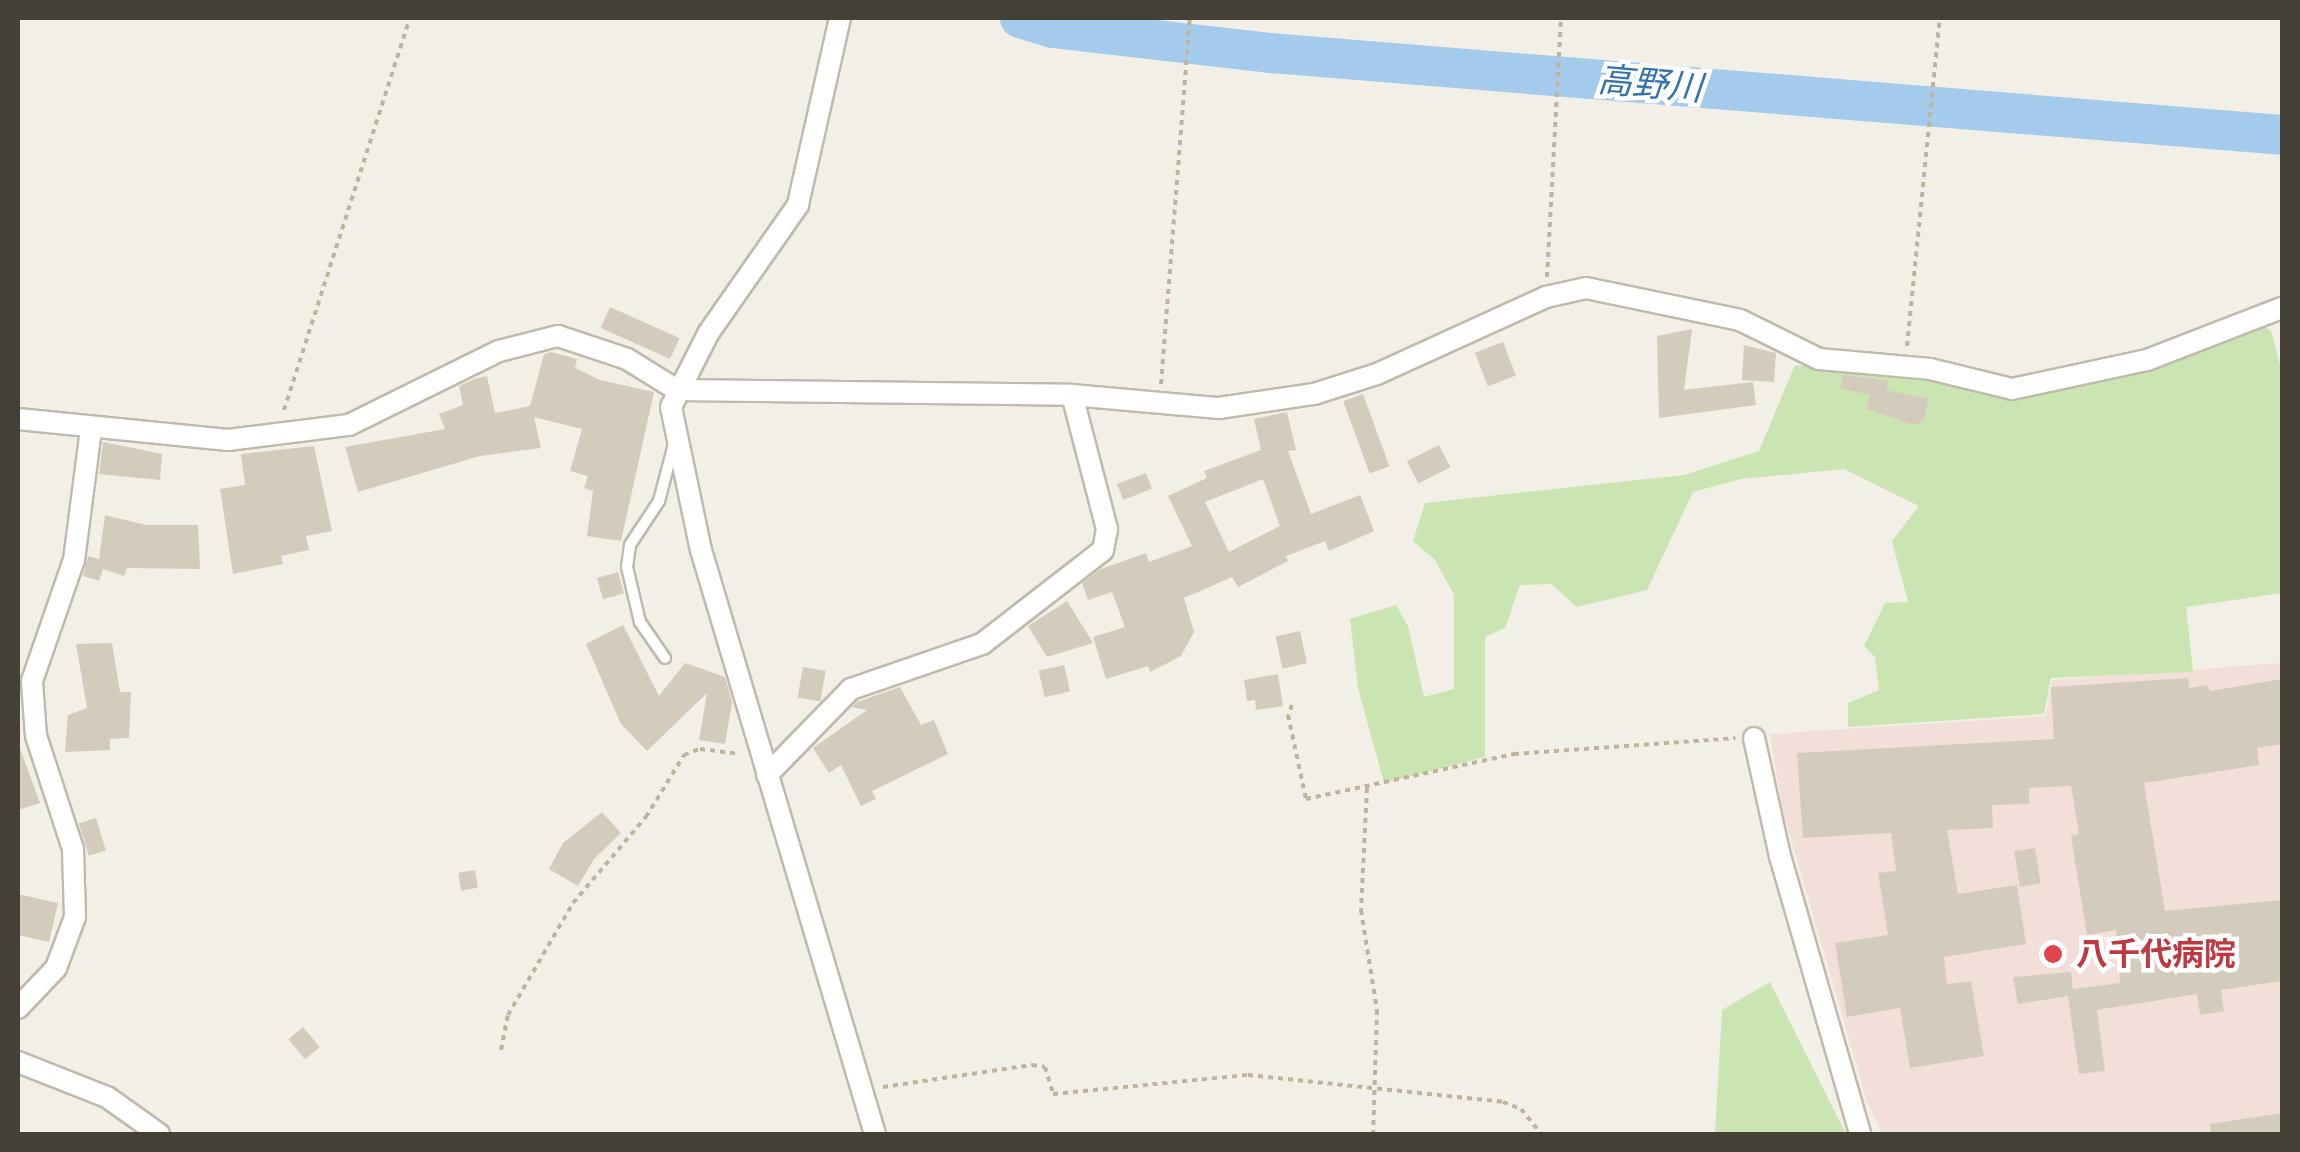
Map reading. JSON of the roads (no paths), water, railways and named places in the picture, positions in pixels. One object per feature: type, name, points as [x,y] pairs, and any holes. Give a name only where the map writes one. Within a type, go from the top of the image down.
[{"type":"street","points":[[840,18],[798,205],[677,390],[670,407],[674,443],[764,766],[875,1134]]},
{"type":"street","points":[[18,420],[228,440],[349,425],[530,339],[582,341],[677,390],[1072,395],[1219,408],[1314,394],[1377,374],[1546,296],[1586,288],[1740,320],[1819,359],[1906,366],[2012,389],[2062,383],[2219,336],[2282,308]]},
{"type":"street","points":[[764,766],[850,689],[982,644],[1103,550],[1107,529],[1072,395]]},
{"type":"street","points":[[18,1008],[56,968],[75,917],[73,849],[36,736],[32,694],[74,560],[92,429]]},
{"type":"street","points":[[1754,738],[1780,856],[1860,1134]]},
{"type":"street","points":[[18,1062],[108,1097],[159,1134]]},
{"type":"lane","points":[[664,658],[640,622],[627,567],[630,544],[659,501],[674,443]]},
{"type":"waterway","name":"高野川","points":[[1020,18],[1052,28],[1270,53],[2282,135]]},
{"type":"place","name":"八千代病院","points":[[2053,954]]}]
